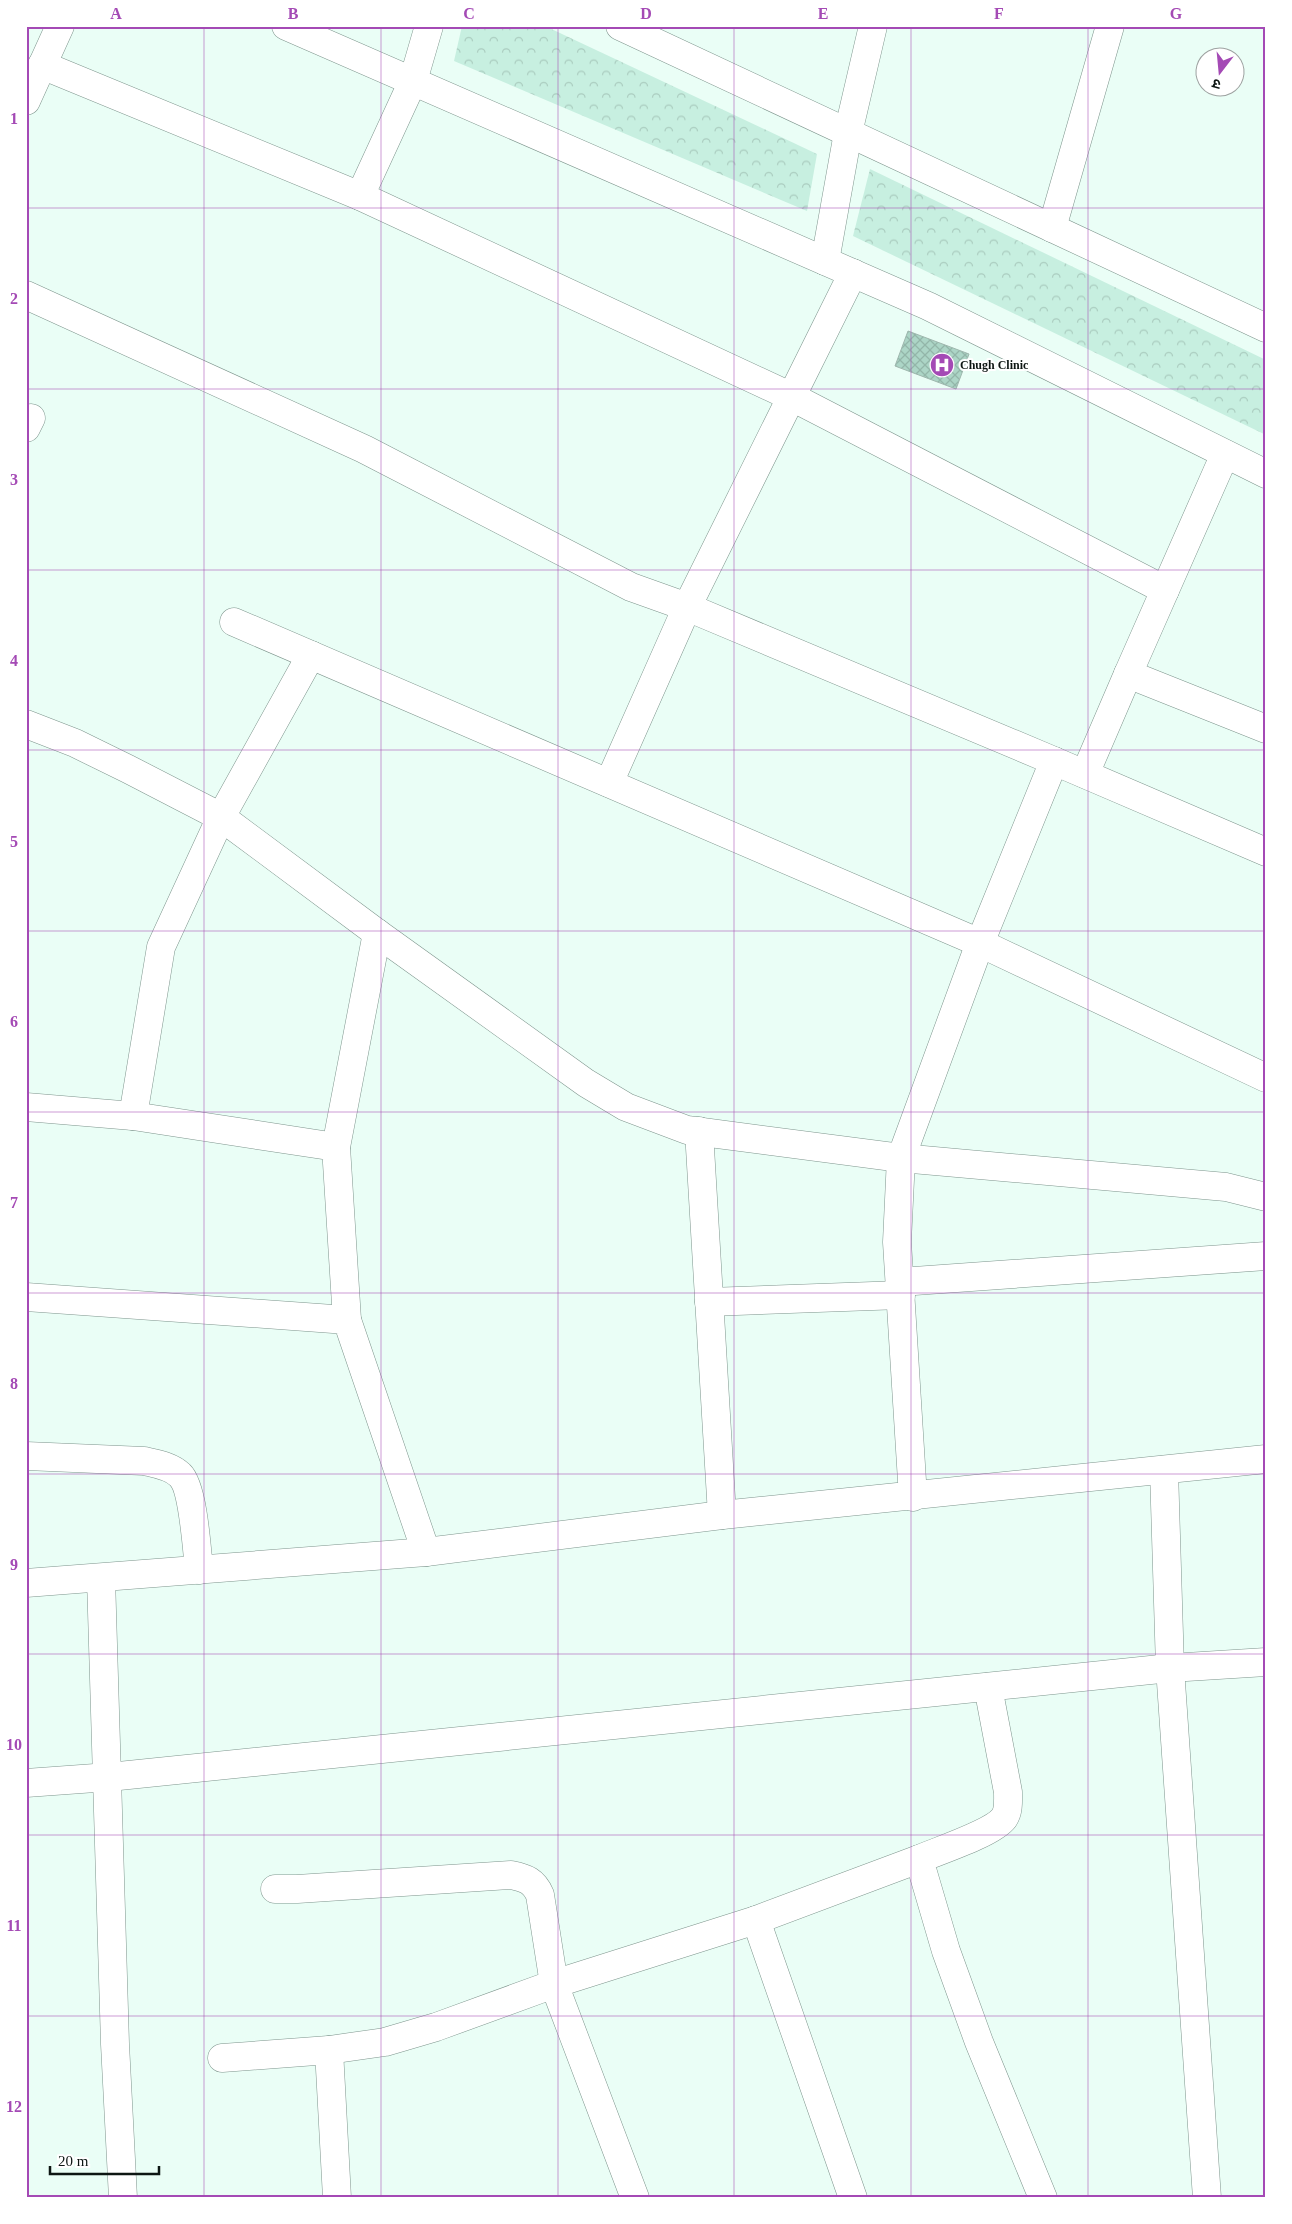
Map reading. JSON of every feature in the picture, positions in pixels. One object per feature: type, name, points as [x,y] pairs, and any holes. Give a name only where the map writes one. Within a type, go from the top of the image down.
[{"type":"street","points":[[26,101],[60,26]]},
{"type":"street","points":[[286,26],[928,306],[1266,474]]},
{"type":"street","points":[[360,196],[413,81],[429,26]]},
{"type":"street","points":[[620,26],[1266,328]]},
{"type":"street","points":[[825,261],[848,133],[873,26]]},
{"type":"street","points":[[1052,228],[1110,26]]},
{"type":"street","points":[[42,65],[360,196],[792,397],[1165,590]]},
{"type":"street","points":[[609,783],[687,607],[853,273]]},
{"type":"street","points":[[26,295],[364,449],[631,587],[687,607],[1266,852]]},
{"type":"street","points":[[1085,774],[1225,454]]},
{"type":"street","points":[[234,622],[980,943],[1266,1078]]},
{"type":"street","points":[[134,1116],[161,946],[221,817],[311,655]]},
{"type":"street","points":[[1128,674],[1266,729]]},
{"type":"street","points":[[26,724],[75,743],[221,817],[377,933],[586,1083],[626,1107],[648,1117],[687,1130],[901,1158],[1226,1187],[1266,1197]]},
{"type":"street","points":[[913,1497],[897,1242],[901,1158],[980,943],[1054,761]]},
{"type":"street","points":[[377,933],[336,1148],[347,1320],[426,1552]]},
{"type":"street","points":[[26,1107],[134,1116],[336,1148]]},
{"type":"street","points":[[699,1131],[722,1515]]},
{"type":"street","points":[[708,1302],[900,1288],[1266,1256]]},
{"type":"street","points":[[26,1297],[347,1320]]},
{"type":"street","points":[[26,1456],[144,1462],[160,1465],[181,1476],[189,1491],[200,1570]]},
{"type":"street","points":[[26,1583],[426,1552],[722,1515],[913,1497],[1266,1459]]},
{"type":"street","points":[[1164,1470],[1170,1668],[1207,2198]]},
{"type":"street","points":[[101,1578],[115,2044],[123,2198]]},
{"type":"street","points":[[26,1783],[108,1777],[1170,1668],[1266,1662]]},
{"type":"street","points":[[222,2058],[329,2050],[386,2042],[428,2030],[554,1984],[756,1920],[919,1859],[989,1830],[1004,1818],[1008,1807],[1008,1792],[988,1686]]},
{"type":"street","points":[[919,1859],[946,1951],[979,2042],[1043,2198]]},
{"type":"street","points":[[275,1889],[511,1874],[528,1879],[536,1886],[540,1895],[554,1984],[635,2198]]},
{"type":"street","points":[[756,1920],[853,2198]]},
{"type":"street","points":[[329,2050],[337,2198]]},
{"type":"green space","points":[[462,26],[545,26],[817,154],[807,211],[454,61]]},
{"type":"green space","points":[[870,169],[1266,360],[1266,435],[853,236]]},
{"type":"building","points":[[908,331],[969,354],[956,389],[895,366]]},
{"type":"place","name":"Chugh Clinic","points":[[942,365]]}]
